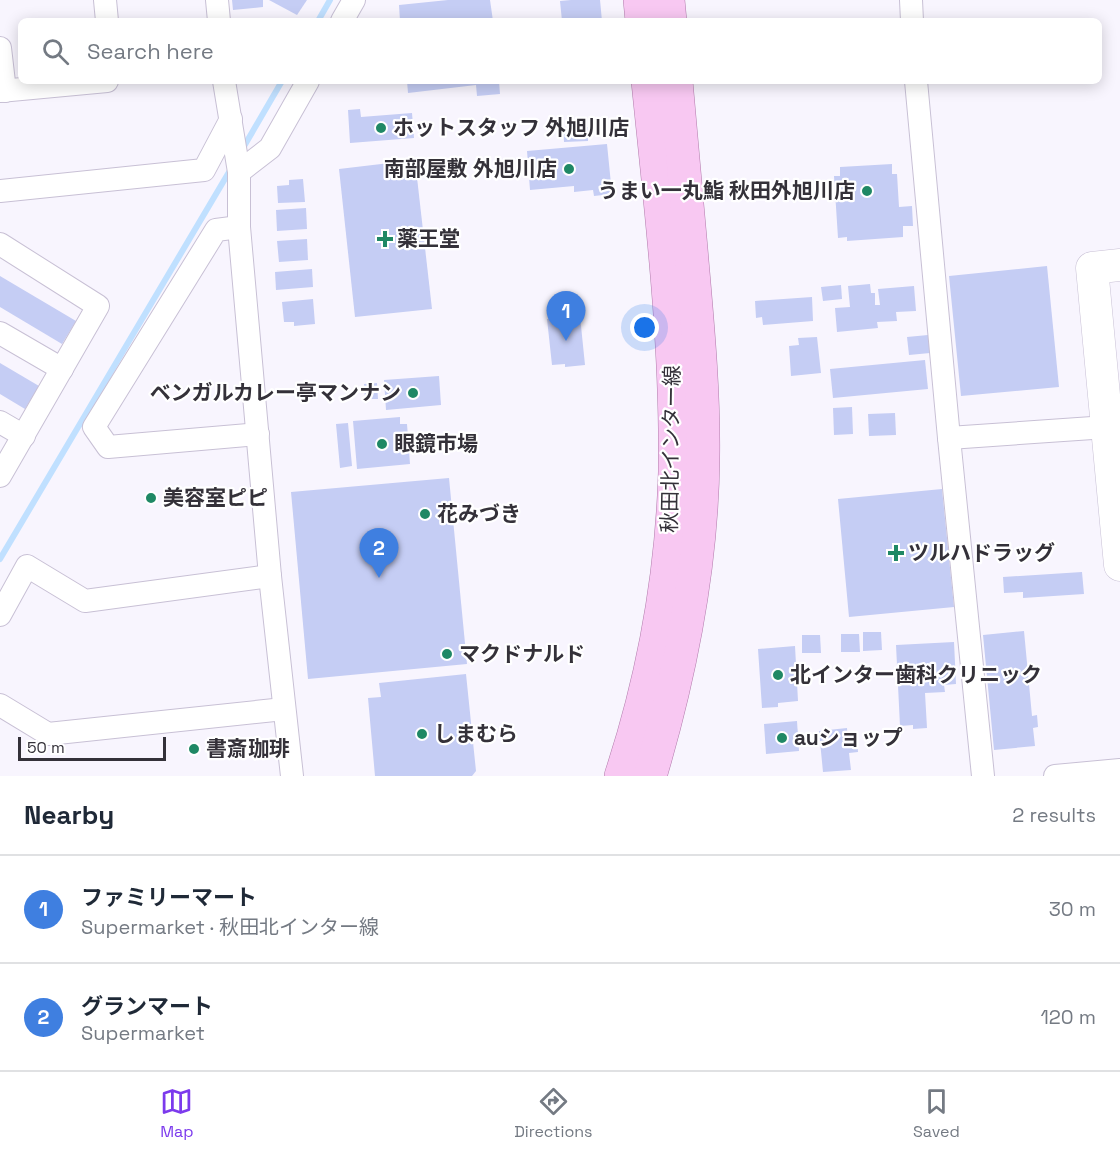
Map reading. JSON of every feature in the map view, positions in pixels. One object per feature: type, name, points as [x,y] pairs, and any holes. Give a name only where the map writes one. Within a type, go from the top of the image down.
[{"type":"main road","points":[[640,0],[642,18]]},
{"type":"main road","points":[[668,0],[670,18]]},
{"type":"main road","name":"秋田北インター線","points":[[621,776],[642,698],[661,613],[675,473],[671,333],[648,84]]},
{"type":"main road","name":"秋田北インター線","points":[[650,776],[675,684],[687,624],[698,548],[703,458],[699,325],[676,84]]},
{"type":"street","points":[[105,0],[107,18]]},
{"type":"street","points":[[217,0],[219,18]]},
{"type":"street","points":[[344,18],[354,0]]},
{"type":"street","points":[[911,0],[912,18]]},
{"type":"street","points":[[0,48],[2,91],[76,84]]},
{"type":"street","points":[[224,84],[239,172],[239,226],[270,576],[292,776]]},
{"type":"street","points":[[239,172],[270,148],[306,84]]},
{"type":"street","points":[[916,84],[983,776]]},
{"type":"street","points":[[0,191],[204,170],[232,130]]},
{"type":"street","points":[[239,226],[216,231],[94,427],[108,447],[258,434]]},
{"type":"street","points":[[0,244],[98,306],[0,476]]},
{"type":"street","points":[[1120,265],[1092,268],[1120,565]]},
{"type":"street","points":[[0,333],[62,369]]},
{"type":"street","points":[[0,422],[24,436]]},
{"type":"street","points":[[949,438],[1107,428]]},
{"type":"street","points":[[0,615],[27,566],[85,601],[270,576]]},
{"type":"street","points":[[0,705],[48,734],[285,710]]},
{"type":"street","points":[[1055,776],[1120,770]]},
{"type":"building","points":[[232,0],[263,0],[263,7],[233,10]]},
{"type":"building","points":[[269,0],[307,0],[297,15]]},
{"type":"building","points":[[448,0],[490,0],[493,18],[400,18],[399,5]]},
{"type":"building","points":[[600,0],[602,18],[562,18],[560,1]]},
{"type":"building","points":[[407,84],[499,84],[500,94],[477,96],[476,85],[408,93]]},
{"type":"building","name":"ホットスタッフ 外旭川店","points":[[360,109],[361,117],[412,113],[414,138],[350,143],[348,110]]},
{"type":"building","points":[[588,127],[588,141],[564,142],[563,128]]},
{"type":"building","name":"南部屋敷 外旭川店","points":[[607,144],[612,194],[594,196],[593,190],[574,192],[574,186],[530,190],[527,151]]},
{"type":"building","name":"薬王堂","points":[[415,160],[432,309],[355,317],[339,169]]},
{"type":"building","name":"うまい一丸鮨 秋田外旭川店","points":[[892,164],[892,174],[897,174],[899,207],[912,206],[913,226],[903,226],[903,237],[847,241],[847,237],[838,238],[834,176],[840,176],[840,167]]},
{"type":"building","points":[[303,179],[305,202],[278,203],[277,186],[289,185],[289,180]]},
{"type":"building","points":[[306,208],[307,229],[277,231],[276,210]]},
{"type":"building","points":[[307,239],[308,260],[279,262],[277,241]]},
{"type":"building","points":[[1047,266],[1059,387],[961,396],[949,276]]},
{"type":"building","points":[[312,269],[313,287],[276,290],[275,272]]},
{"type":"building","points":[[0,276],[76,321],[62,344],[0,307]]},
{"type":"building","points":[[870,284],[871,293],[875,293],[875,305],[880,305],[878,289],[914,286],[916,311],[896,312],[897,321],[877,322],[878,328],[837,332],[835,308],[850,307],[848,286]]},
{"type":"building","points":[[841,285],[842,299],[823,301],[821,287]]},
{"type":"building","points":[[812,297],[813,321],[763,325],[762,317],[756,318],[755,301]]},
{"type":"building","points":[[313,299],[315,324],[294,326],[294,322],[284,322],[282,302]]},
{"type":"building","points":[[580,316],[585,365],[565,367],[565,364],[552,365],[547,319]]},
{"type":"building","points":[[928,335],[930,353],[909,355],[907,337]]},
{"type":"building","points":[[817,337],[821,373],[791,376],[789,346],[799,345],[798,338]]},
{"type":"building","points":[[925,360],[928,389],[833,398],[830,369]]},
{"type":"building","points":[[0,363],[39,386],[25,409],[0,394]]},
{"type":"building","name":"ベンガルカレー亭マンナン","points":[[439,376],[441,405],[386,410],[384,380]]},
{"type":"building","points":[[377,383],[378,399],[365,399],[364,384]]},
{"type":"building","points":[[852,407],[853,434],[834,435],[833,408]]},
{"type":"building","points":[[895,413],[896,435],[869,436],[868,414]]},
{"type":"building","name":"眼鏡市場","points":[[400,417],[400,424],[407,424],[410,464],[357,469],[353,421]]},
{"type":"building","points":[[348,423],[352,466],[340,468],[336,424]]},
{"type":"building","points":[[449,478],[467,664],[308,679],[291,492]]},
{"type":"building","name":"ツルハドラッグ","points":[[942,489],[954,607],[849,617],[838,499]]},
{"type":"building","points":[[1082,572],[1084,594],[1023,598],[1023,592],[1004,593],[1003,577]]},
{"type":"building","points":[[1024,631],[1032,716],[1037,715],[1038,727],[1033,728],[1035,746],[994,750],[983,635]]},
{"type":"building","points":[[863,632],[881,632],[882,650],[863,651]]},
{"type":"building","points":[[841,634],[859,634],[860,652],[841,652]]},
{"type":"building","points":[[802,635],[820,635],[821,653],[802,653]]},
{"type":"building","points":[[954,642],[956,684],[944,685],[945,692],[925,693],[927,728],[913,729],[913,725],[900,726],[896,645]]},
{"type":"building","name":"北インター歯科クリニック","points":[[795,646],[798,701],[778,703],[778,707],[762,708],[758,649]]},
{"type":"building","name":"しまむら","points":[[466,674],[476,771],[472,776],[375,776],[368,698],[381,697],[379,683]]},
{"type":"building","name":"auショップ","points":[[797,721],[799,751],[766,754],[764,724]]},
{"type":"building","points":[[847,728],[848,741],[857,740],[858,752],[849,753],[851,770],[823,772],[819,731]]},
{"type":"waterway","points":[[320,18],[330,0]]},
{"type":"waterway","points":[[243,148],[280,84]]},
{"type":"waterway","points":[[0,559],[232,167]]},
{"type":"place","name":"ホットスタッフ 外旭川店","points":[[381,128]]},
{"type":"place","name":"南部屋敷 外旭川店","points":[[569,169]]},
{"type":"place","name":"うまい一丸鮨 秋田外旭川店","points":[[867,191]]},
{"type":"place","name":"薬王堂","points":[[385,239]]},
{"type":"place","name":"ファミリーマート","points":[[566,341]]},
{"type":"place","name":"ベンガルカレー亭マンナン","points":[[413,393]]},
{"type":"place","name":"眼鏡市場","points":[[382,444]]},
{"type":"place","name":"美容室ピピ","points":[[151,498]]},
{"type":"place","name":"花みづき","points":[[425,514]]},
{"type":"place","name":"ツルハドラッグ","points":[[896,553]]},
{"type":"place","name":"グランマート","points":[[379,578]]},
{"type":"place","name":"マクドナルド","points":[[447,654]]},
{"type":"place","name":"北インター歯科クリニック","points":[[778,675]]},
{"type":"place","name":"しまむら","points":[[422,734]]},
{"type":"place","name":"auショップ","points":[[782,738]]},
{"type":"place","name":"書斎珈琲","points":[[194,749]]}]
